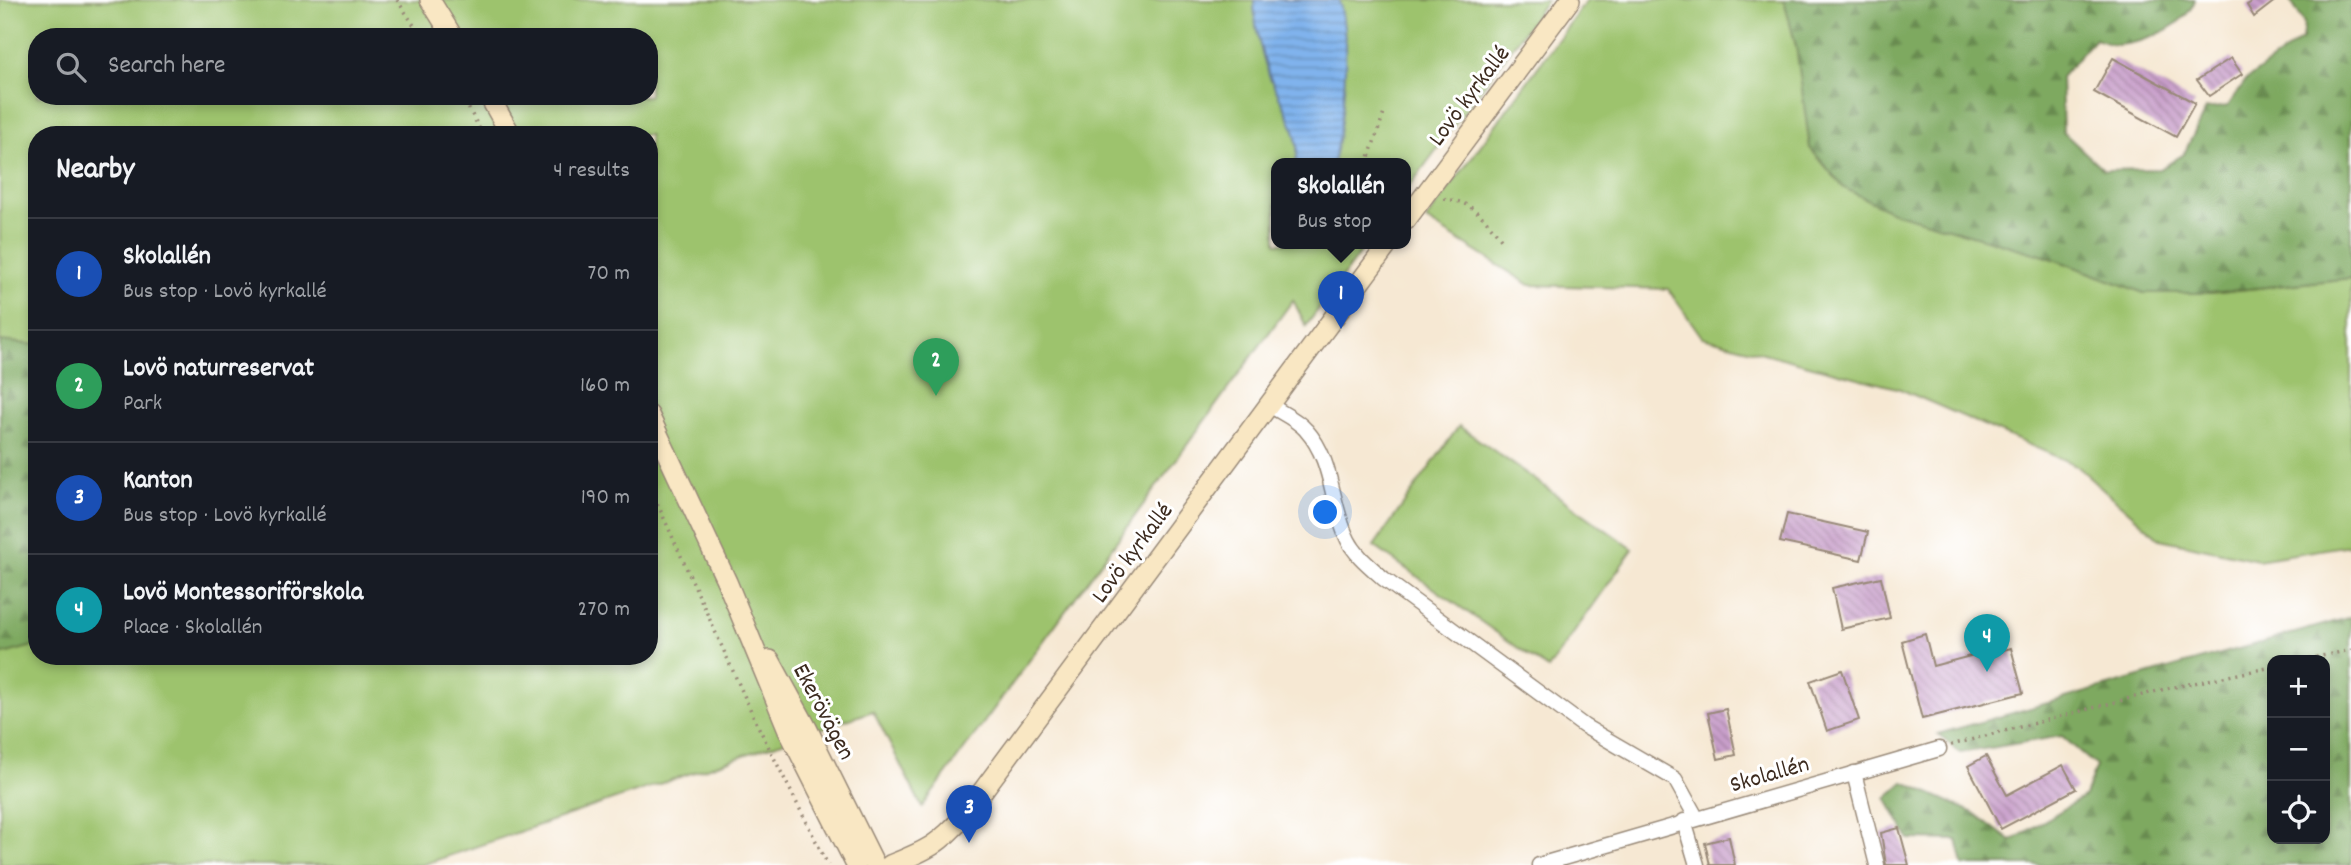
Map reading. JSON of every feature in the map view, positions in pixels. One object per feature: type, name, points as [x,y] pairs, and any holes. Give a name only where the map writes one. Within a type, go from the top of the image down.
[{"type":"street","points":[[430,0],[447,28]]},
{"type":"street","name":"Lovö kyrkallé","points":[[1411,213],[1570,0]]},
{"type":"street","points":[[494,105],[506,126]]},
{"type":"street","name":"Lovö kyrkallé","points":[[890,865],[927,851],[944,838],[964,816],[1271,406],[1385,249]]},
{"type":"street","points":[[1271,406],[1306,429],[1327,464],[1348,539],[1358,556],[1384,579],[1584,726],[1675,779],[1690,819],[1697,865]]},
{"type":"street","name":"Ekerövägen","points":[[658,434],[727,582],[789,732],[856,865]]},
{"type":"street","name":"Ekerövägen","points":[[727,582],[807,728],[875,865]]},
{"type":"street","name":"Skolallén","points":[[1539,865],[1690,819],[1939,749]]},
{"type":"street","points":[[1854,772],[1877,865]]},
{"type":"path","points":[[397,0],[416,28]]},
{"type":"path","points":[[467,105],[478,126]]},
{"type":"path","points":[[1369,158],[1385,110]]},
{"type":"path","points":[[1425,193],[1434,199],[1467,204],[1483,216],[1502,240]]},
{"type":"path","points":[[658,505],[757,722],[828,865]]},
{"type":"path","points":[[2326,655],[2351,650]]},
{"type":"path","points":[[1939,749],[2165,690],[2267,668]]},
{"type":"green space","points":[[0,0],[1547,0],[1411,184],[1411,158],[1271,158],[1271,249],[1363,249],[1306,326],[1293,300],[922,807],[873,711],[422,865],[0,865]]},
{"type":"green space","points":[[1587,0],[1784,0],[1796,46],[2051,258],[2144,293],[2210,293],[2351,278],[2351,545],[2258,560],[2160,539],[2076,465],[1900,389],[1702,337],[1668,289],[1530,285],[1426,220]]},
{"type":"green space","points":[[1784,0],[2195,0],[2183,18],[2151,37],[2116,45],[2095,39],[2061,77],[2063,132],[2104,170],[2160,169],[2184,154],[2206,109],[2228,106],[2246,80],[2302,39],[2304,23],[2290,0],[2351,0],[2351,278],[2210,293],[2144,293],[2051,258],[1890,211],[1844,188],[1810,148],[1796,46]]},
{"type":"green space","points":[[0,341],[28,344],[28,647],[0,655]]},
{"type":"green space","points":[[1459,426],[1633,549],[1548,669],[1374,546]]},
{"type":"green space","points":[[2351,617],[2351,865],[1963,865],[1957,840],[1909,839],[1886,798],[1904,782],[1974,813],[2011,841],[2085,796],[2096,766],[2062,736],[1960,753],[1938,734]]},
{"type":"water","points":[[1254,0],[1339,0],[1345,37],[1345,81],[1334,158],[1296,158],[1293,129],[1263,57]]},
{"type":"building","points":[[2255,0],[2276,0],[2254,17],[2247,5]]},
{"type":"building","points":[[2113,58],[2195,103],[2176,137],[2094,92]]},
{"type":"building","points":[[2231,58],[2242,74],[2209,96],[2197,80]]},
{"type":"building","points":[[1787,514],[1868,532],[1861,560],[1780,542]]},
{"type":"building","points":[[1881,577],[1890,618],[1841,629],[1832,588]]},
{"type":"building","points":[[1925,634],[1933,666],[1974,655],[1970,643],[1988,638],[1992,653],[2011,648],[2023,693],[1922,719],[1902,641]]},
{"type":"building","points":[[1842,670],[1859,720],[1827,731],[1810,681]]},
{"type":"building","points":[[1726,709],[1736,755],[1718,759],[1708,713]]},
{"type":"building","points":[[1986,756],[2007,795],[2063,765],[2076,789],[2001,829],[1968,766]]},
{"type":"building","points":[[1899,828],[1909,865],[1886,865],[1881,833]]},
{"type":"building","points":[[1729,837],[1735,865],[1710,865],[1705,843]]},
{"type":"place","name":"Skolallén","points":[[1341,329]]},
{"type":"place","name":"Lovö naturreservat","points":[[936,396]]},
{"type":"place","name":"Lovö Montessoriförskola","points":[[1987,672]]},
{"type":"place","name":"Kanton","points":[[969,843]]}]
